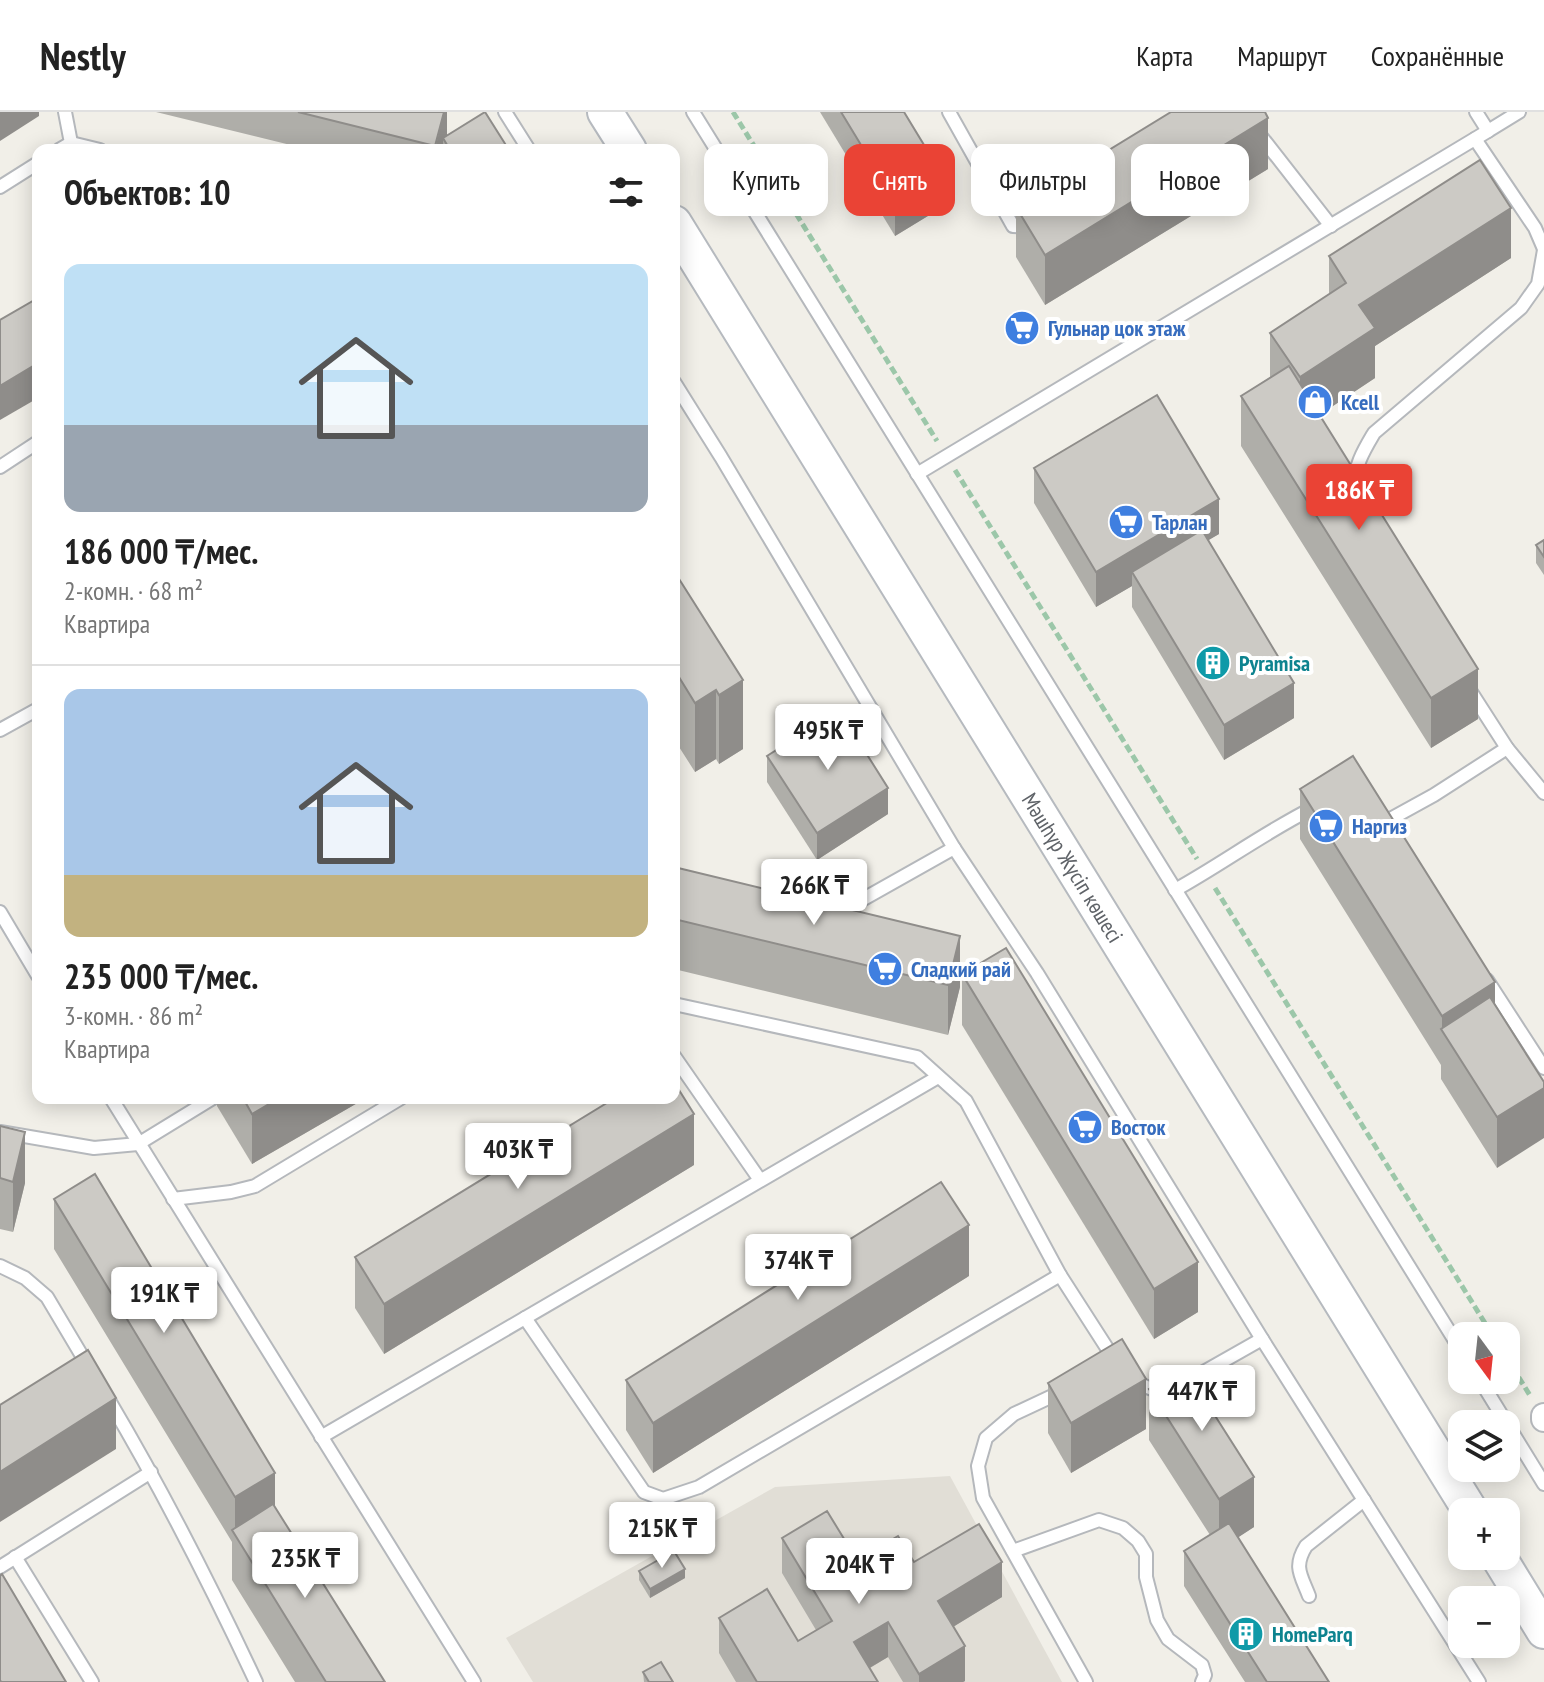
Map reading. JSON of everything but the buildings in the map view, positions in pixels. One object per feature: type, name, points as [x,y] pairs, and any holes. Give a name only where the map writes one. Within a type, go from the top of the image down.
[{"type":"main road","points":[[605,112],[625,144]]},
{"type":"main road","name":"Мәшһүр Жүсіп көшесі","points":[[680,233],[1462,1498]]},
{"type":"main road","points":[[1507,1570],[1544,1631]]},
{"type":"lane","points":[[65,112],[71,143],[75,144]]},
{"type":"lane","points":[[505,112],[525,144]]},
{"type":"lane","points":[[693,112],[1448,1329]]},
{"type":"lane","points":[[949,112],[1013,226],[1043,228]]},
{"type":"lane","points":[[1476,112],[1488,131]]},
{"type":"lane","points":[[917,474],[1519,112]]},
{"type":"lane","points":[[1237,113],[1331,226]]},
{"type":"lane","points":[[1355,496],[1354,475],[1374,433],[1521,308],[1538,284],[1544,250],[1535,228],[1475,139]]},
{"type":"lane","points":[[0,187],[32,167]]},
{"type":"lane","points":[[680,392],[954,848],[1037,973],[1262,1339],[1479,1682]]},
{"type":"lane","points":[[0,467],[32,446]]},
{"type":"lane","points":[[1462,678],[1507,748],[1544,793]]},
{"type":"lane","points":[[0,730],[32,712]]},
{"type":"lane","points":[[1385,822],[1507,748]]},
{"type":"lane","points":[[1175,890],[1282,824],[1323,803]]},
{"type":"lane","points":[[1374,804],[1394,835]]},
{"type":"lane","points":[[815,914],[830,918],[954,848]]},
{"type":"lane","points":[[0,912],[32,966]]},
{"type":"lane","points":[[1477,964],[1544,1068]]},
{"type":"lane","points":[[680,1005],[917,1057],[966,1101],[1060,1275],[1118,1365],[1105,1371]]},
{"type":"lane","points":[[680,1065],[760,1180]]},
{"type":"lane","points":[[321,1437],[938,1077]]},
{"type":"lane","points":[[115,1104],[474,1682]]},
{"type":"lane","points":[[0,1132],[94,1148],[138,1144],[203,1104]]},
{"type":"lane","points":[[173,1199],[255,1186],[391,1104]]},
{"type":"lane","points":[[0,1266],[25,1278],[47,1297],[95,1378]]},
{"type":"lane","points":[[525,1318],[644,1492],[663,1499],[699,1487],[1060,1275]]},
{"type":"lane","points":[[1127,1374],[1135,1384],[1165,1394],[1262,1339]]},
{"type":"lane","points":[[1079,1383],[1014,1414],[986,1438],[978,1466],[983,1498],[1086,1682]]},
{"type":"lane","points":[[103,1391],[151,1472],[199,1563],[256,1682]]},
{"type":"lane","points":[[1489,1394],[1544,1484]]},
{"type":"lane","points":[[0,1567],[151,1472]]},
{"type":"lane","points":[[1309,1596],[1297,1567],[1300,1556],[1306,1546],[1364,1500]]},
{"type":"lane","points":[[1013,1551],[1099,1520],[1123,1528],[1138,1541],[1146,1554],[1146,1577],[1157,1620],[1168,1639],[1202,1665],[1205,1675],[1202,1682]]},
{"type":"lane","points":[[15,1557],[92,1682]]},
{"type":"path","points":[[733,112],[1484,1322]]},
{"type":"path","points":[[1520,1379],[1544,1417]]},
{"type":"shaded area","points":[[950,1476],[1062,1682],[533,1682],[506,1638],[775,1487]]},
{"type":"place","name":"Гульнар цок этаж","points":[[1022,328]]},
{"type":"place","name":"Kcell","points":[[1315,402]]},
{"type":"place","name":"Тарлан","points":[[1126,522]]},
{"type":"place","name":"Pyramisa","points":[[1213,663]]},
{"type":"place","name":"Наргиз","points":[[1326,826]]},
{"type":"place","name":"Сладкий рай","points":[[885,969]]},
{"type":"place","name":"Восток","points":[[1085,1127]]},
{"type":"place","name":"HomeParq","points":[[1246,1634]]}]
